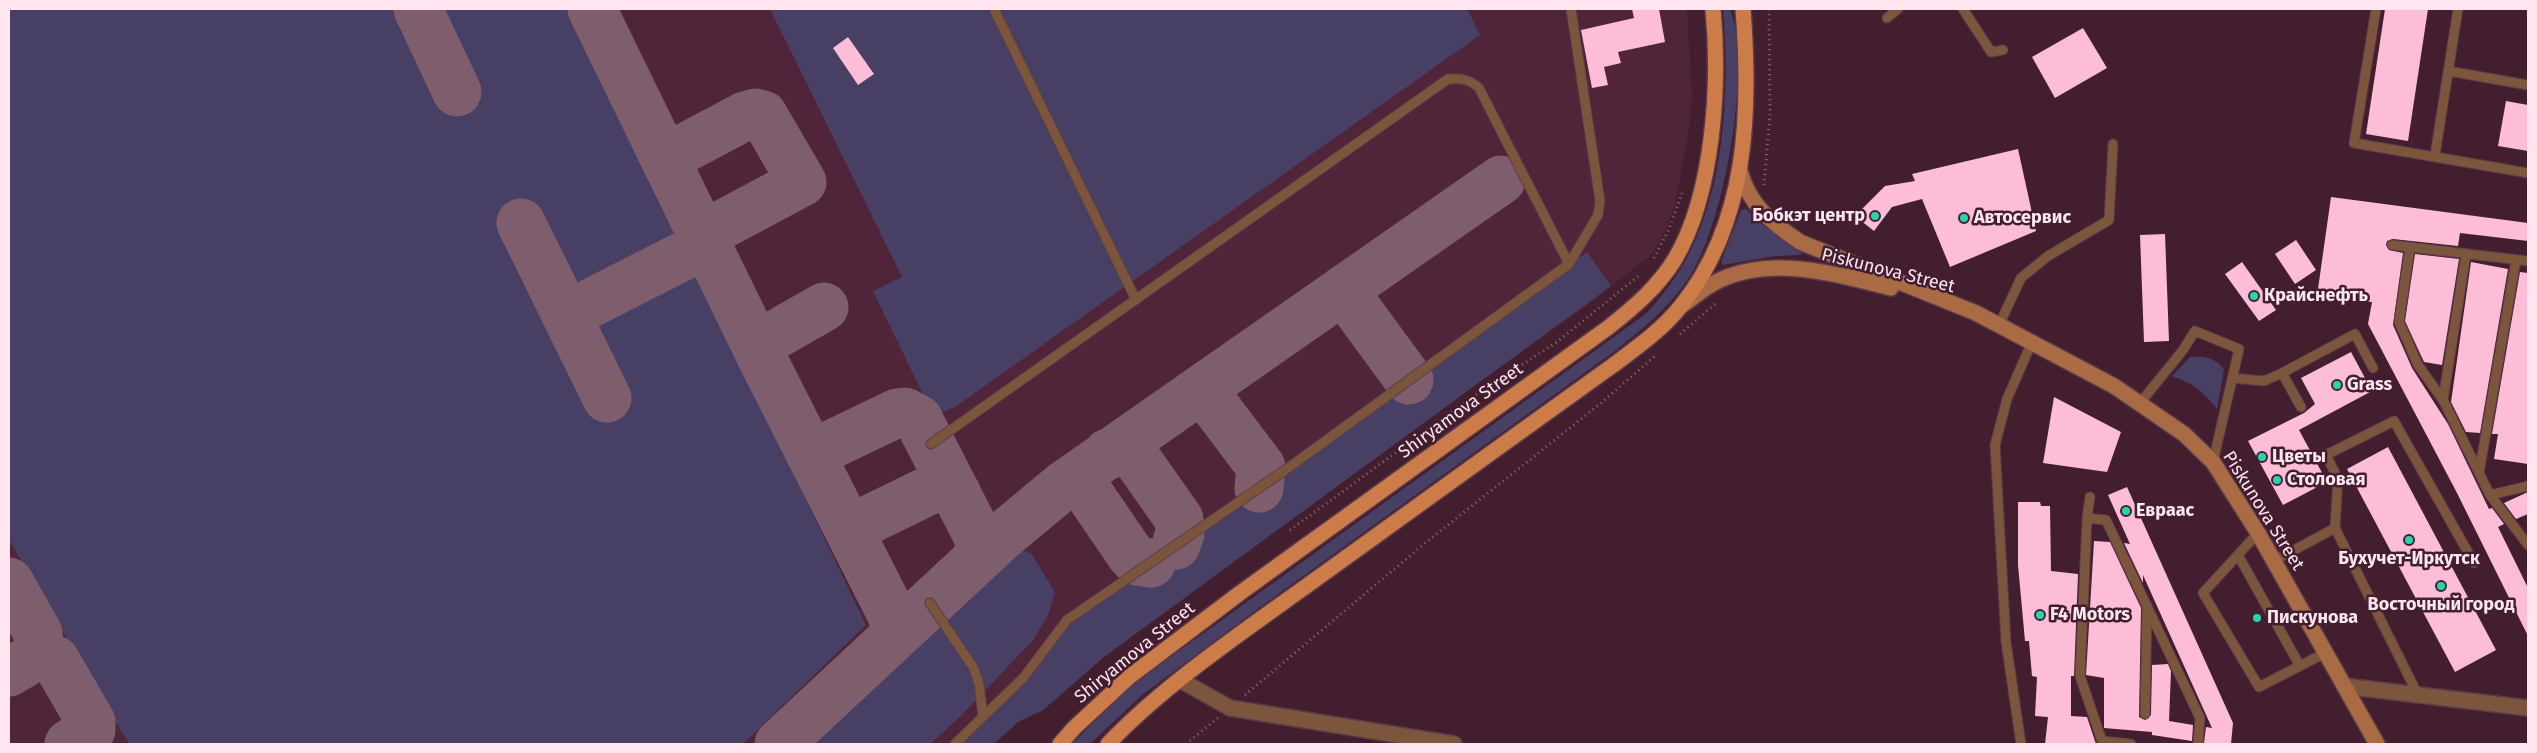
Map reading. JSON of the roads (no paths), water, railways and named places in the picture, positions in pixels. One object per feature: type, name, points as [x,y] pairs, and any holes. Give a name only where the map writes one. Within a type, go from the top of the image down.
[{"type":"main road","name":"Shiryamova Street","points":[[1060,744],[1074,728],[1129,677],[1240,593],[1609,328],[1638,304],[1658,282],[1675,258],[1691,222],[1703,180],[1711,136],[1715,86],[1713,9]]},
{"type":"main road","points":[[1108,744],[1130,721],[1180,680],[1612,366],[1644,342],[1680,308],[1713,257],[1726,224],[1740,171],[1747,86],[1743,9]]},
{"type":"street","name":"Piskunova Street","points":[[1740,171],[1745,188],[1755,204],[1775,224],[1800,242],[1828,255],[1976,313],[2114,386],[2184,434],[2214,462],[2258,533],[2377,744]]},
{"type":"street","name":"Piskunova Street","points":[[1680,308],[1707,287],[1734,274],[1757,270],[1800,269],[1854,278],[1976,313]]},
{"type":"street","points":[[1180,680],[1230,708],[1454,744]]},
{"type":"street","points":[[2344,686],[2528,708]]},
{"type":"lane","points":[[994,9],[1136,300]]},
{"type":"lane","points":[[955,744],[1024,677],[1067,620],[1288,468],[1569,264],[1598,215],[1600,201],[1571,9]]},
{"type":"lane","points":[[1887,18],[1898,9]]},
{"type":"lane","points":[[1962,9],[1990,52],[2003,50]]},
{"type":"lane","points":[[2376,9],[2354,143],[2434,155],[2528,173]]},
{"type":"lane","points":[[2434,155],[2458,9]]},
{"type":"lane","points":[[2448,71],[2528,85]]},
{"type":"lane","points":[[931,444],[1448,79],[1460,78],[1472,81],[1479,88],[1569,264]]},
{"type":"lane","points":[[1999,325],[2021,278],[2048,256],[2109,220],[2113,144]]},
{"type":"lane","points":[[2392,245],[2528,261]]},
{"type":"lane","points":[[2410,247],[2399,322],[2418,365],[2443,400],[2490,495],[2528,545]]},
{"type":"lane","points":[[2443,400],[2466,254]]},
{"type":"lane","points":[[2479,473],[2516,260]]},
{"type":"lane","points":[[2140,403],[2183,350],[2195,331],[2239,349],[2214,462]]},
{"type":"lane","points":[[2232,378],[2264,381],[2355,334],[2373,368]]},
{"type":"lane","points":[[2021,744],[2006,642],[1995,445],[2006,400],[2032,342]]},
{"type":"lane","points":[[2282,373],[2300,407]]},
{"type":"lane","points":[[2418,695],[2335,528],[2338,479],[2326,455],[2394,421],[2474,563]]},
{"type":"lane","points":[[2490,495],[2528,486]]},
{"type":"lane","points":[[2090,497],[2087,518],[2080,676],[2103,742],[2131,744]]},
{"type":"lane","points":[[2087,518],[2106,520],[2147,602],[2200,718],[2198,744]]},
{"type":"lane","points":[[2274,561],[2335,528]]},
{"type":"lane","points":[[2258,533],[2203,593],[2259,688],[2326,653]]},
{"type":"lane","points":[[2238,554],[2300,666]]},
{"type":"lane","points":[[2145,714],[2147,602]]},
{"type":"lane","points":[[930,603],[972,667],[979,684],[983,717]]},
{"type":"place","name":"Бобкэт центр","points":[[1875,216]]},
{"type":"place","name":"Автосервис","points":[[1964,218]]},
{"type":"place","name":"Крайснефть","points":[[2254,296]]},
{"type":"place","name":"Grass","points":[[2337,385]]},
{"type":"place","name":"Цветы","points":[[2262,457]]},
{"type":"place","name":"Столовая","points":[[2277,480]]},
{"type":"place","name":"Евраас","points":[[2126,511]]},
{"type":"place","name":"Бухучет-Иркутск","points":[[2409,540]]},
{"type":"place","name":"Восточный город","points":[[2441,586]]},
{"type":"place","name":"F4 Motors","points":[[2040,615]]},
{"type":"place","name":"Пискунова","points":[[2257,618]]}]
